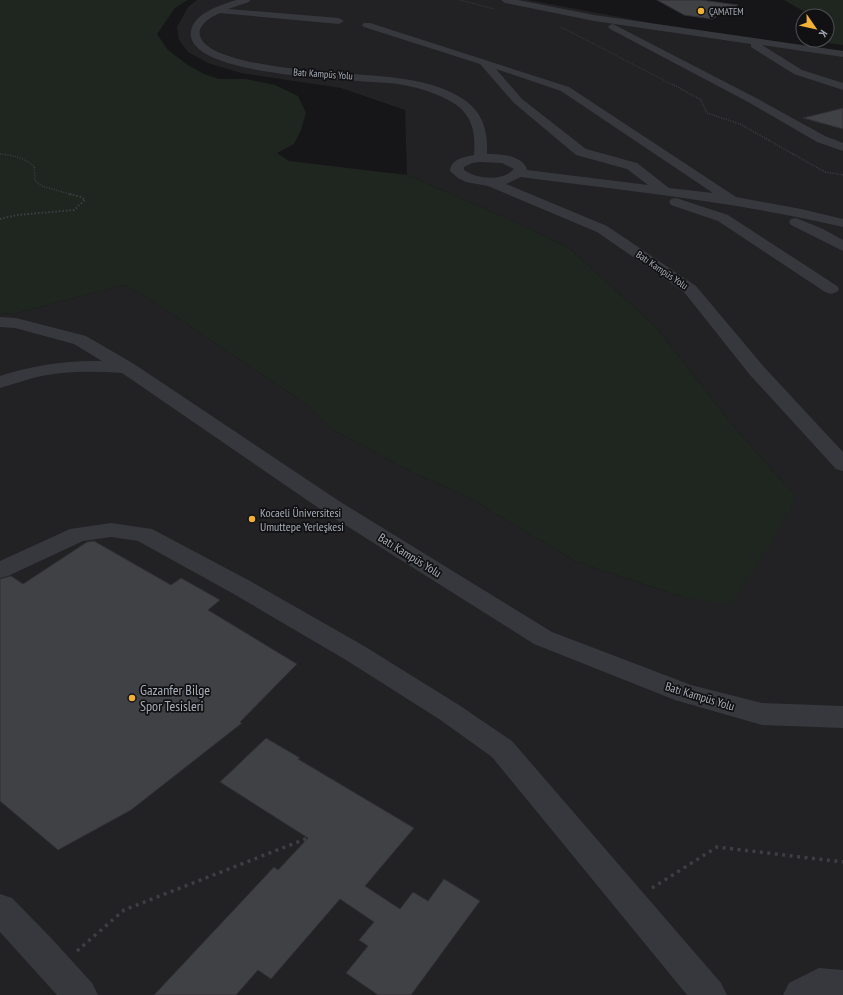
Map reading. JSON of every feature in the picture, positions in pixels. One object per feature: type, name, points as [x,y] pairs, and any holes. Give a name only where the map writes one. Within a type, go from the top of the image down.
[{"type":"street","name":"Batı Kampüs Yolu","points":[[246,0],[217,10],[204,18],[196,28],[195,34],[199,44],[210,54],[238,64],[262,68],[398,81],[440,92],[460,102],[476,116],[481,141],[480,158]]},
{"type":"street","points":[[505,0],[594,18],[843,54]]},
{"type":"street","points":[[540,0],[653,20],[843,48]]},
{"type":"street","points":[[217,10],[344,21]]},
{"type":"street","points":[[594,18],[754,101],[821,139],[843,147]]},
{"type":"street","points":[[360,23],[565,89],[732,200]]},
{"type":"street","points":[[749,41],[798,72],[843,87]]},
{"type":"street","points":[[484,62],[518,101],[581,152],[632,166],[665,191]]},
{"type":"street","name":"Batı Kampüs Yolu","points":[[480,158],[496,158],[513,162],[521,169],[520,173],[508,179],[488,181],[468,178],[460,175],[457,171],[457,167],[460,163],[467,160],[480,158]]},
{"type":"street","points":[[520,173],[732,200],[801,213],[843,223]]},
{"type":"street","name":"Batı Kampüs Yolu","points":[[488,181],[602,229],[690,289],[757,371],[843,465]]},
{"type":"street","points":[[628,186],[723,218],[831,288]]},
{"type":"street","points":[[754,204],[818,232],[843,246]]},
{"type":"street","points":[[0,322],[16,324],[80,340],[127,368]]},
{"type":"street","name":"Batı Kampüs Yolu","points":[[0,382],[18,376],[56,368],[92,365],[127,368],[331,506],[543,638],[685,693],[762,714],[843,718]]},
{"type":"street","points":[[0,570],[78,534],[111,530],[144,534],[241,587],[355,653],[448,712],[502,749],[708,995]]},
{"type":"street","points":[[0,909],[57,968],[80,995]]},
{"type":"street","points":[[801,995],[819,985],[843,987]]},
{"type":"path","points":[[460,0],[497,9]]},
{"type":"path","points":[[556,24],[579,34],[701,100],[707,113],[740,124],[825,172],[843,175]]},
{"type":"path","points":[[0,154],[23,158],[30,162],[34,166],[35,181],[42,186],[81,196],[85,200],[84,204],[74,210],[17,214],[0,219]]},
{"type":"path","points":[[57,968],[124,910],[308,838]]},
{"type":"path","points":[[629,902],[717,847],[843,862]]},
{"type":"shaded area","points":[[0,0],[188,0],[175,8],[157,34],[168,50],[188,65],[204,74],[219,79],[246,79],[275,85],[298,96],[306,113],[301,130],[294,144],[277,153],[289,161],[407,175],[502,216],[569,248],[655,326],[736,429],[796,497],[773,540],[730,605],[683,597],[577,562],[466,496],[410,471],[333,430],[309,406],[150,299],[124,285],[13,314],[0,313]]},
{"type":"shaded area","name":"Kocaeli Üniversitesi Umuttepe Yerleşkesi","points":[[197,0],[528,0],[657,24],[795,44],[795,48],[822,48],[843,51],[843,995],[0,995],[0,313],[13,314],[124,285],[150,299],[309,406],[333,430],[410,471],[466,496],[577,562],[683,597],[796,497],[736,429],[655,326],[569,248],[502,216],[407,175],[405,110],[341,88],[241,73],[208,63],[188,52],[179,40],[177,27],[188,7]]},
{"type":"shaded area","points":[[784,0],[843,0],[843,45],[835,44],[835,8],[798,8]]},
{"type":"building","name":"ÇAMATEM","points":[[657,0],[701,0],[738,5],[712,19],[684,15]]},
{"type":"building","points":[[843,108],[843,129],[803,118]]},
{"type":"building","name":"Gazanfer Bilge Spor Tesisleri","points":[[94,541],[171,585],[181,578],[220,600],[208,610],[297,664],[240,722],[242,723],[131,810],[58,850],[0,801],[0,579],[11,576],[23,584],[87,542]]},
{"type":"building","points":[[266,738],[300,758],[298,759],[414,828],[365,886],[400,909],[413,892],[428,901],[444,879],[480,901],[411,995],[378,995],[346,973],[368,946],[359,940],[374,922],[340,899],[271,979],[258,970],[236,995],[154,995],[274,867],[278,870],[308,838],[220,782]]},
{"type":"place","name":"ÇAMATEM","points":[[701,11]]},
{"type":"place","name":"Kocaeli Üniversitesi Umuttepe Yerleşkesi","points":[[252,519]]},
{"type":"place","name":"Gazanfer Bilge Spor Tesisleri","points":[[132,698]]}]
